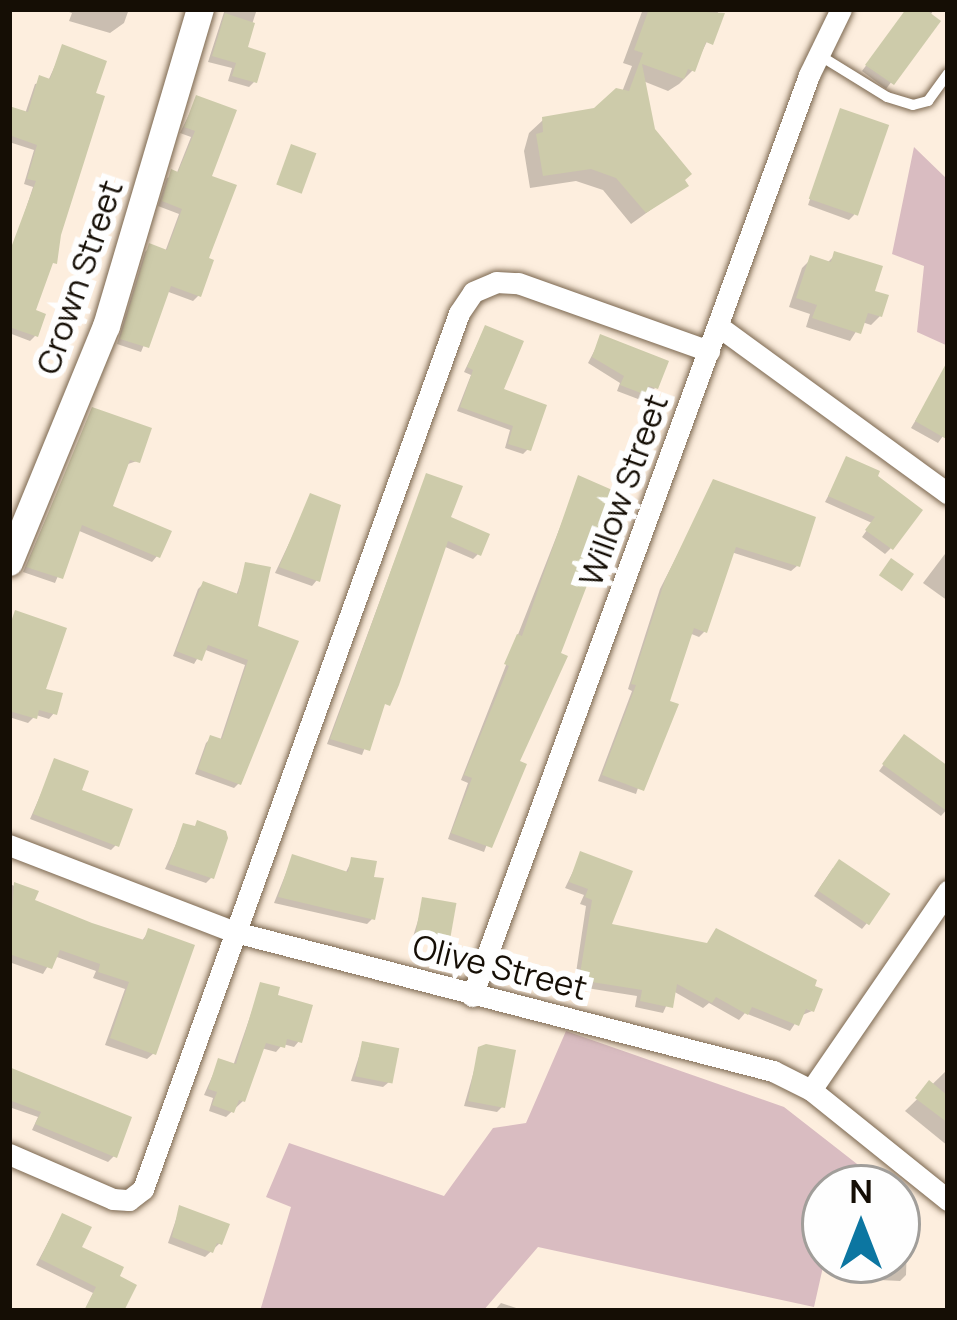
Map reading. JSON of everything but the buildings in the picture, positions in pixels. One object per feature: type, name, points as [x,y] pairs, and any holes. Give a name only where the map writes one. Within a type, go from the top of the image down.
[{"type":"street","name":"Crown Street","points":[[9,562],[106,326],[200,9]]},
{"type":"street","name":"Willow Street","points":[[472,996],[819,55],[841,9]]},
{"type":"street","points":[[9,1154],[113,1199],[129,1200],[143,1190],[459,313],[473,292],[496,282],[518,283],[709,351]]},
{"type":"street","points":[[718,326],[948,494]]},
{"type":"street","name":"Olive Street","points":[[9,845],[235,932],[472,996],[728,1057],[811,1090],[948,1200]]},
{"type":"street","points":[[811,1090],[948,892]]},
{"type":"lane","points":[[819,55],[887,97],[913,105],[928,100],[948,73]]},
{"type":"shaded area","points":[[914,147],[948,180],[948,346],[917,332],[924,266],[892,254]]},
{"type":"shaded area","points":[[566,1031],[784,1107],[857,1164],[801,1164],[801,1284],[819,1284],[814,1307],[538,1247],[483,1311],[260,1311],[291,1207],[266,1197],[289,1143],[444,1196],[493,1128],[526,1123]]}]
